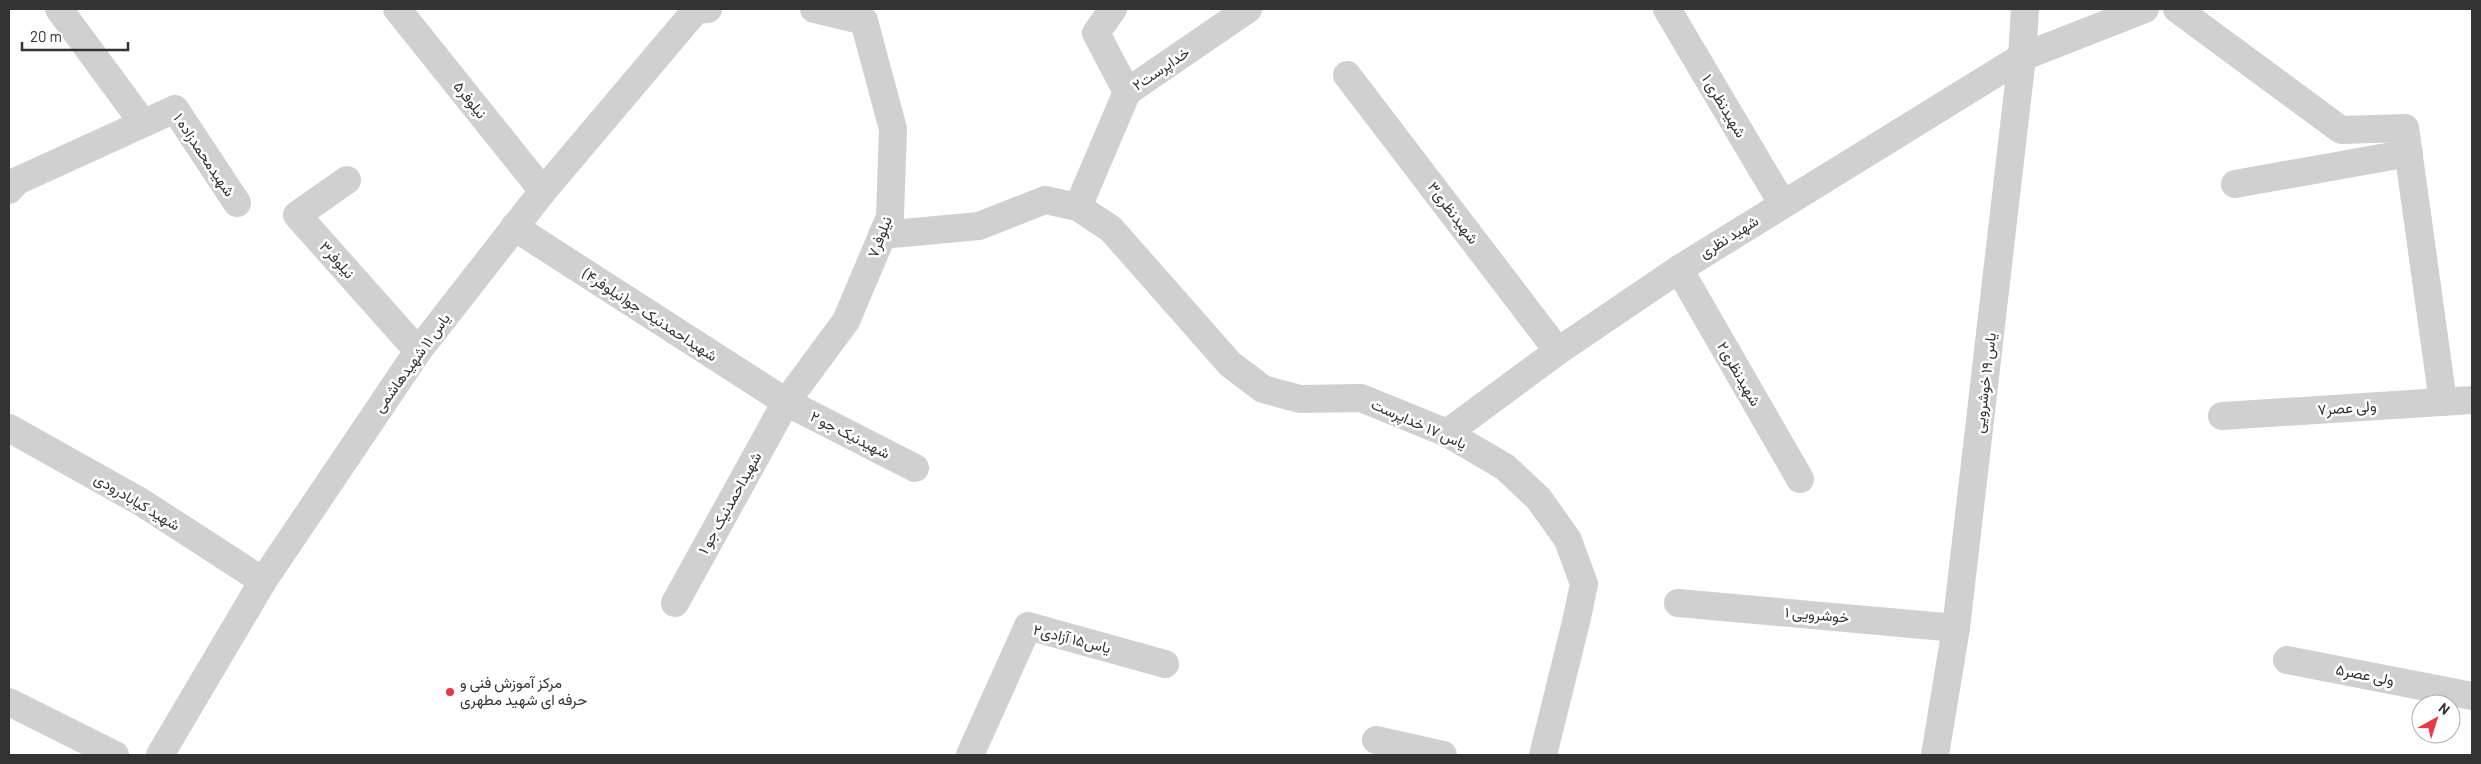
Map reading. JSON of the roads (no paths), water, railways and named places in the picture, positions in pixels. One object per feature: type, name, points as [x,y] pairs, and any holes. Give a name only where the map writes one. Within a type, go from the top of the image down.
[{"type":"street","points":[[9,190],[18,180],[143,124],[59,9]]},
{"type":"street","name":"نیلوفر۵","points":[[397,9],[543,191]]},
{"type":"street","name":"یاس ۱۱ شهیدهاشمی","points":[[160,755],[263,581],[418,351],[543,191],[700,9]]},
{"type":"street","points":[[814,9],[866,15]]},
{"type":"street","points":[[1113,9],[1096,33],[1127,92]]},
{"type":"street","name":"خداپرست۲","points":[[1078,208],[1127,92],[1248,9]]},
{"type":"street","name":"شهیدنظری ۱","points":[[1667,9],[1782,204]]},
{"type":"street","name":"یاس ۱۹ خوشرویی","points":[[1935,755],[1956,628],[2022,57],[2025,9]]},
{"type":"street","name":"شهید نظری","points":[[1447,434],[1558,351],[1678,269],[2022,57],[2145,9]]},
{"type":"street","points":[[2177,9],[2341,130],[2405,128],[2443,402]]},
{"type":"street","name":"نیلوفر۷","points":[[786,402],[846,321],[890,217],[893,129],[866,15]]},
{"type":"street","name":"شهیدنظری۳","points":[[1347,75],[1558,351]]},
{"type":"street","name":"شهیدمحمدزاده ۱","points":[[143,124],[174,109],[237,203]]},
{"type":"street","points":[[2234,184],[2409,153]]},
{"type":"street","name":"نیلوفر۳","points":[[347,180],[297,214],[418,351]]},
{"type":"street","name":"یاس ۱۷ خداپرست","points":[[882,235],[978,226],[1045,200],[1078,208],[1111,229],[1230,364],[1263,389],[1300,399],[1361,398],[1447,434],[1505,467],[1539,499],[1568,540],[1584,584],[1543,755]]},
{"type":"street","name":"شهیداحمدنیک جو(نیلوفر۴)","points":[[514,227],[786,402]]},
{"type":"street","name":"شهیدنظری۲","points":[[1678,269],[1800,478]]},
{"type":"street","name":"ولی عصر۷","points":[[2222,416],[2472,400]]},
{"type":"street","name":"شهیدنیک جو ۲","points":[[786,402],[915,468]]},
{"type":"street","name":"شهیداحمدنیک جو ۱","points":[[675,603],[786,402]]},
{"type":"street","name":"شهید کیابادرودی","points":[[9,428],[141,502],[263,581]]},
{"type":"street","name":"خوشرویی ۱","points":[[1678,603],[1956,628]]},
{"type":"street","name":"یاس۱۵ آزادی۲","points":[[970,755],[1028,626],[1165,664]]},
{"type":"street","name":"ولی عصر۵","points":[[2287,660],[2472,696]]},
{"type":"street","points":[[9,702],[115,755]]},
{"type":"street","points":[[1376,740],[1443,755]]},
{"type":"place","name":"مرکز آموزش فنی و حرفه ای شهید مطهری","points":[[450,692]]}]
